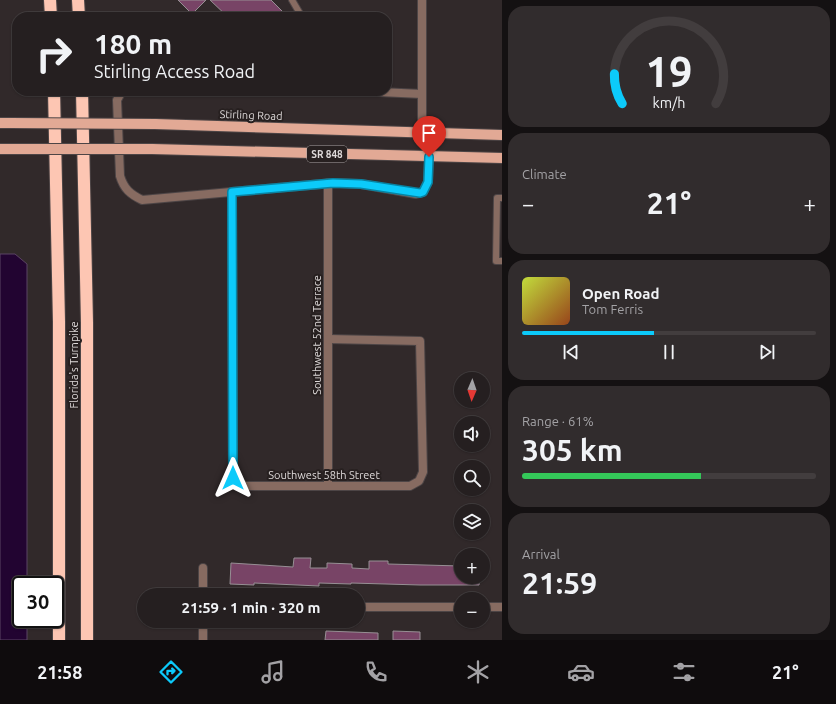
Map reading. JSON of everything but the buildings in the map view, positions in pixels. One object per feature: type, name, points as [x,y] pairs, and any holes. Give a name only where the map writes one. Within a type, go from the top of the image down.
[{"type":"highway","points":[[50,0],[51,12]]},
{"type":"highway","points":[[78,0],[78,12]]},
{"type":"highway","name":"Florida's Turnpike","points":[[54,96],[59,322],[59,640]]},
{"type":"highway","name":"Florida's Turnpike","points":[[82,96],[87,323],[87,640]]},
{"type":"main road","name":"Stirling Road","points":[[0,123],[155,124],[502,135]]},
{"type":"main road","name":"SR 848","points":[[0,149],[152,150],[502,158]]},
{"type":"street","points":[[422,0],[422,133]]},
{"type":"street","points":[[392,93],[422,94]]},
{"type":"street","points":[[119,96],[117,100],[120,176],[124,187],[131,194],[142,200],[328,183],[361,184],[416,194],[423,192],[428,182],[429,157]]},
{"type":"street","name":"Southwest 52nd Terrace","points":[[328,183],[328,486]]},
{"type":"street","name":"Southwest 58th Street","points":[[232,192],[233,478],[237,483],[246,486],[410,486],[419,481],[424,472],[420,341],[328,339]]},
{"type":"street","points":[[203,568],[203,588]]},
{"type":"street","points":[[365,607],[454,607]]},
{"type":"street","points":[[490,607],[502,607]]},
{"type":"street","points":[[203,628],[203,640]]},
{"type":"lane","points":[[292,0],[299,12]]},
{"type":"lane","points":[[502,198],[497,198],[496,261],[502,261]]},
{"type":"shaded area","points":[[0,254],[15,254],[27,264],[27,576],[12,576],[12,628],[27,628],[27,640],[0,640]]},
{"type":"route","points":[[233,478],[232,192],[333,183],[361,184],[416,194],[423,192],[428,182],[429,157]]}]
